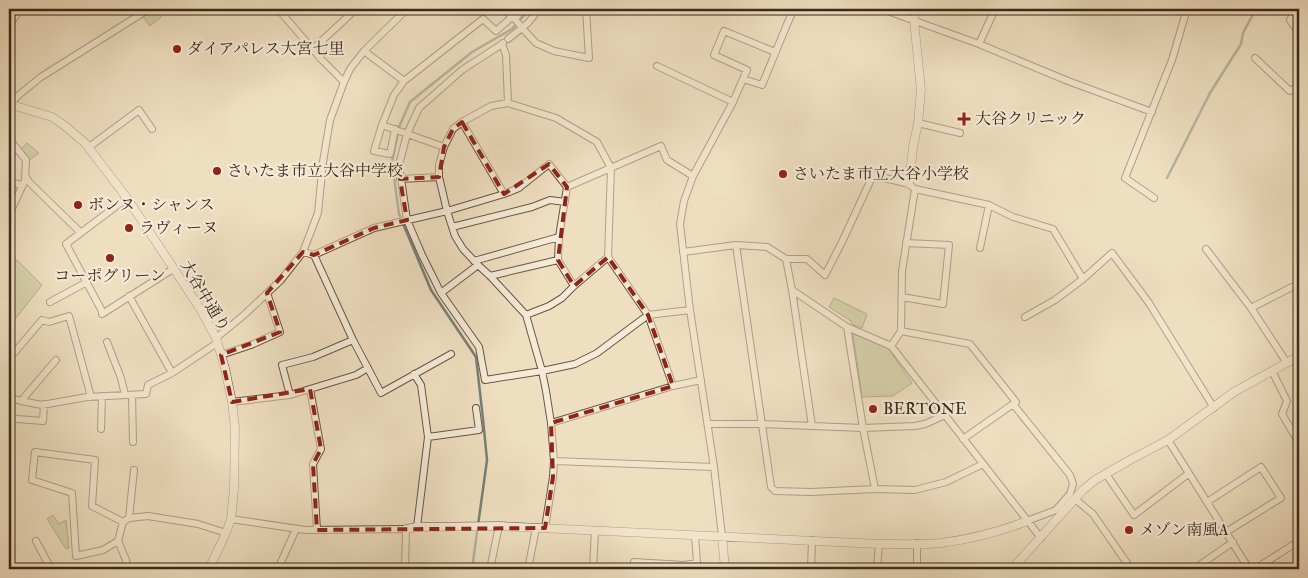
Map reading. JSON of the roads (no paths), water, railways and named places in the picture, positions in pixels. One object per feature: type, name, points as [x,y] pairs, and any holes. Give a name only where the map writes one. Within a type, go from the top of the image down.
[{"type":"street","points":[[9,26],[20,9]]},
{"type":"street","points":[[10,104],[41,77],[149,9]]},
{"type":"street","points":[[278,9],[344,82]]},
{"type":"street","points":[[313,49],[356,9]]},
{"type":"street","points":[[9,397],[21,402],[44,404],[91,397],[146,394],[148,385],[172,373],[217,341],[281,280],[303,252],[318,213],[323,162],[330,120],[350,68],[364,51],[407,9]]},
{"type":"street","points":[[504,9],[536,42],[554,51],[589,58],[586,9]]},
{"type":"street","points":[[523,9],[504,42],[462,70],[419,108],[407,134],[399,165],[403,221],[441,293],[479,347],[485,380],[576,364],[597,353],[648,315],[690,310]]},
{"type":"street","points":[[397,130],[390,154],[374,151],[382,124],[394,95],[404,81],[482,19],[496,32],[517,22],[528,24],[539,9]]},
{"type":"street","points":[[744,79],[762,85],[794,9]]},
{"type":"street","points":[[882,9],[979,44],[1068,81],[1152,112]]},
{"type":"street","points":[[891,346],[902,331],[902,271],[912,187],[913,147],[918,123],[921,90],[914,20],[915,9]]},
{"type":"street","points":[[979,44],[995,9]]},
{"type":"street","points":[[1154,198],[1125,178],[1172,60],[1187,9]]},
{"type":"street","points":[[1296,9],[1290,20],[1299,33]]},
{"type":"street","points":[[726,569],[714,467],[690,310],[680,224],[684,201],[693,176],[733,102],[747,70],[714,55],[724,31],[775,52]]},
{"type":"street","points":[[504,42],[508,103]]},
{"type":"street","points":[[364,51],[404,81]]},
{"type":"street","points":[[1255,58],[1290,91],[1299,84]]},
{"type":"street","points":[[657,66],[733,102]]},
{"type":"street","points":[[528,569],[541,528],[553,477],[554,461],[551,422],[542,371],[526,315],[463,249],[452,228],[439,165],[444,147],[453,130],[462,122],[491,106],[508,103],[556,118],[597,142],[611,168],[608,257],[648,315],[673,386]]},
{"type":"street","name":"大谷中通り","points":[[10,104],[52,117],[89,147],[127,198],[201,310],[217,341],[225,368],[235,428],[234,489],[231,519],[209,569]]},
{"type":"street","points":[[89,147],[139,110],[152,129]]},
{"type":"street","points":[[462,122],[504,194]]},
{"type":"street","points":[[918,123],[960,133]]},
{"type":"street","points":[[382,124],[444,147]]},
{"type":"street","points":[[9,139],[26,160],[25,176],[9,215]]},
{"type":"street","points":[[567,187],[661,146],[667,160],[693,176]]},
{"type":"street","points":[[303,252],[314,255],[374,228],[447,211],[504,194],[519,188],[549,164],[567,187],[559,236],[558,260],[574,286]]},
{"type":"street","points":[[683,252],[736,245],[767,247],[786,259],[807,258],[825,275],[873,174],[912,187],[989,205],[1012,217],[1053,228],[1083,279]]},
{"type":"street","points":[[25,176],[81,233]]},
{"type":"street","points":[[400,179],[440,177]]},
{"type":"street","points":[[9,182],[22,185]]},
{"type":"street","points":[[127,198],[66,244],[103,313],[173,269]]},
{"type":"street","points":[[452,228],[532,207],[550,200],[565,202]]},
{"type":"street","points":[[980,248],[989,205]]},
{"type":"street","points":[[441,293],[476,263],[559,236]]},
{"type":"street","points":[[902,297],[942,304],[949,245],[906,243]]},
{"type":"street","points":[[736,245],[771,487],[775,491],[915,490],[946,482],[983,464]]},
{"type":"street","points":[[1206,248],[1252,308],[1287,363]]},
{"type":"street","points":[[1025,317],[1055,300],[1083,279],[1112,252],[1149,303],[1214,408]]},
{"type":"street","points":[[314,255],[353,340],[381,392],[451,354]]},
{"type":"street","points":[[526,315],[549,306],[562,298],[608,257]]},
{"type":"street","points":[[786,259],[812,426]]},
{"type":"street","points":[[490,276],[558,260]]},
{"type":"street","points":[[50,302],[87,282]]},
{"type":"street","points":[[1252,308],[1292,287]]},
{"type":"street","points":[[792,290],[847,327],[891,346],[1041,538]]},
{"type":"street","points":[[221,355],[251,345],[280,332],[267,292]]},
{"type":"street","points":[[129,296],[172,373]]},
{"type":"street","points":[[9,359],[42,320],[49,322],[69,316],[91,397]]},
{"type":"street","points":[[847,327],[875,489]]},
{"type":"street","points":[[902,331],[970,344],[1016,402],[963,439]]},
{"type":"street","points":[[290,395],[282,365],[313,357],[353,340]]},
{"type":"street","points":[[107,342],[129,395],[133,442]]},
{"type":"street","points":[[1012,569],[1083,490],[1095,480],[1168,440],[1234,392],[1299,356]]},
{"type":"street","points":[[21,402],[56,360]]},
{"type":"street","points":[[232,402],[290,395],[356,375],[368,368]]},
{"type":"street","points":[[1272,371],[1287,401],[1282,414],[1299,443]]},
{"type":"street","points":[[414,374],[421,386],[428,437],[417,527]]},
{"type":"street","points":[[551,422],[673,386],[701,380]]},
{"type":"street","points":[[310,389],[321,449],[313,464],[317,530]]},
{"type":"street","points":[[101,429],[102,396]]},
{"type":"street","points":[[9,417],[43,421],[44,404]]},
{"type":"street","points":[[231,519],[317,530],[499,526],[878,544],[940,543],[1000,531],[1027,521],[1056,510],[1070,494],[1073,484],[1070,475],[1013,404]]},
{"type":"street","points":[[428,437],[479,430],[476,408]]},
{"type":"street","points":[[708,424],[863,428],[915,426],[925,424],[945,415]]},
{"type":"street","points":[[1168,440],[1249,569]]},
{"type":"street","points":[[134,470],[126,520],[118,542],[103,550],[76,556],[72,493],[32,480],[35,452],[95,460],[92,506],[126,520],[148,516],[198,524],[226,533]]},
{"type":"street","points":[[554,461],[714,467]]},
{"type":"street","points":[[1207,502],[1261,467],[1281,498],[1226,532]]},
{"type":"street","points":[[1106,474],[1134,515],[1188,474]]},
{"type":"street","points":[[1075,499],[1094,514],[1131,569]]},
{"type":"street","points":[[490,569],[499,526]]},
{"type":"street","points":[[278,569],[296,528]]},
{"type":"street","points":[[405,569],[406,529]]},
{"type":"street","points":[[593,569],[595,530]]},
{"type":"street","points":[[634,569],[634,562],[684,565],[697,562],[695,535]]},
{"type":"street","points":[[811,569],[812,540]]},
{"type":"street","points":[[36,541],[51,569]]},
{"type":"street","points":[[1255,569],[1299,541]]},
{"type":"street","points":[[118,542],[126,560],[127,569]]},
{"type":"street","points":[[1194,569],[1232,542]]},
{"type":"street","points":[[878,544],[878,569]]},
{"type":"street","points":[[917,569],[918,544]]},
{"type":"waterway","points":[[472,569],[487,460],[476,357],[431,290],[399,214],[392,162],[399,127],[410,102],[472,52],[512,29],[530,9]]},
{"type":"waterway","points":[[1167,178],[1210,93],[1241,44],[1243,33],[1256,9]]},
{"type":"place","name":"ダイアパレス大宮七里","points":[[177,49]]},
{"type":"place","name":"大谷クリニック","points":[[964,119]]},
{"type":"place","name":"さいたま市立大谷中学校","points":[[217,171]]},
{"type":"place","name":"さいたま市立大谷小学校","points":[[783,174]]},
{"type":"place","name":"ボンヌ・シャンス","points":[[78,205]]},
{"type":"place","name":"ラヴィーヌ","points":[[129,228]]},
{"type":"place","name":"コーポグリーン","points":[[110,258]]},
{"type":"place","name":"BERTONE","points":[[873,409]]},
{"type":"place","name":"メゾン南風A","points":[[1129,530]]}]
